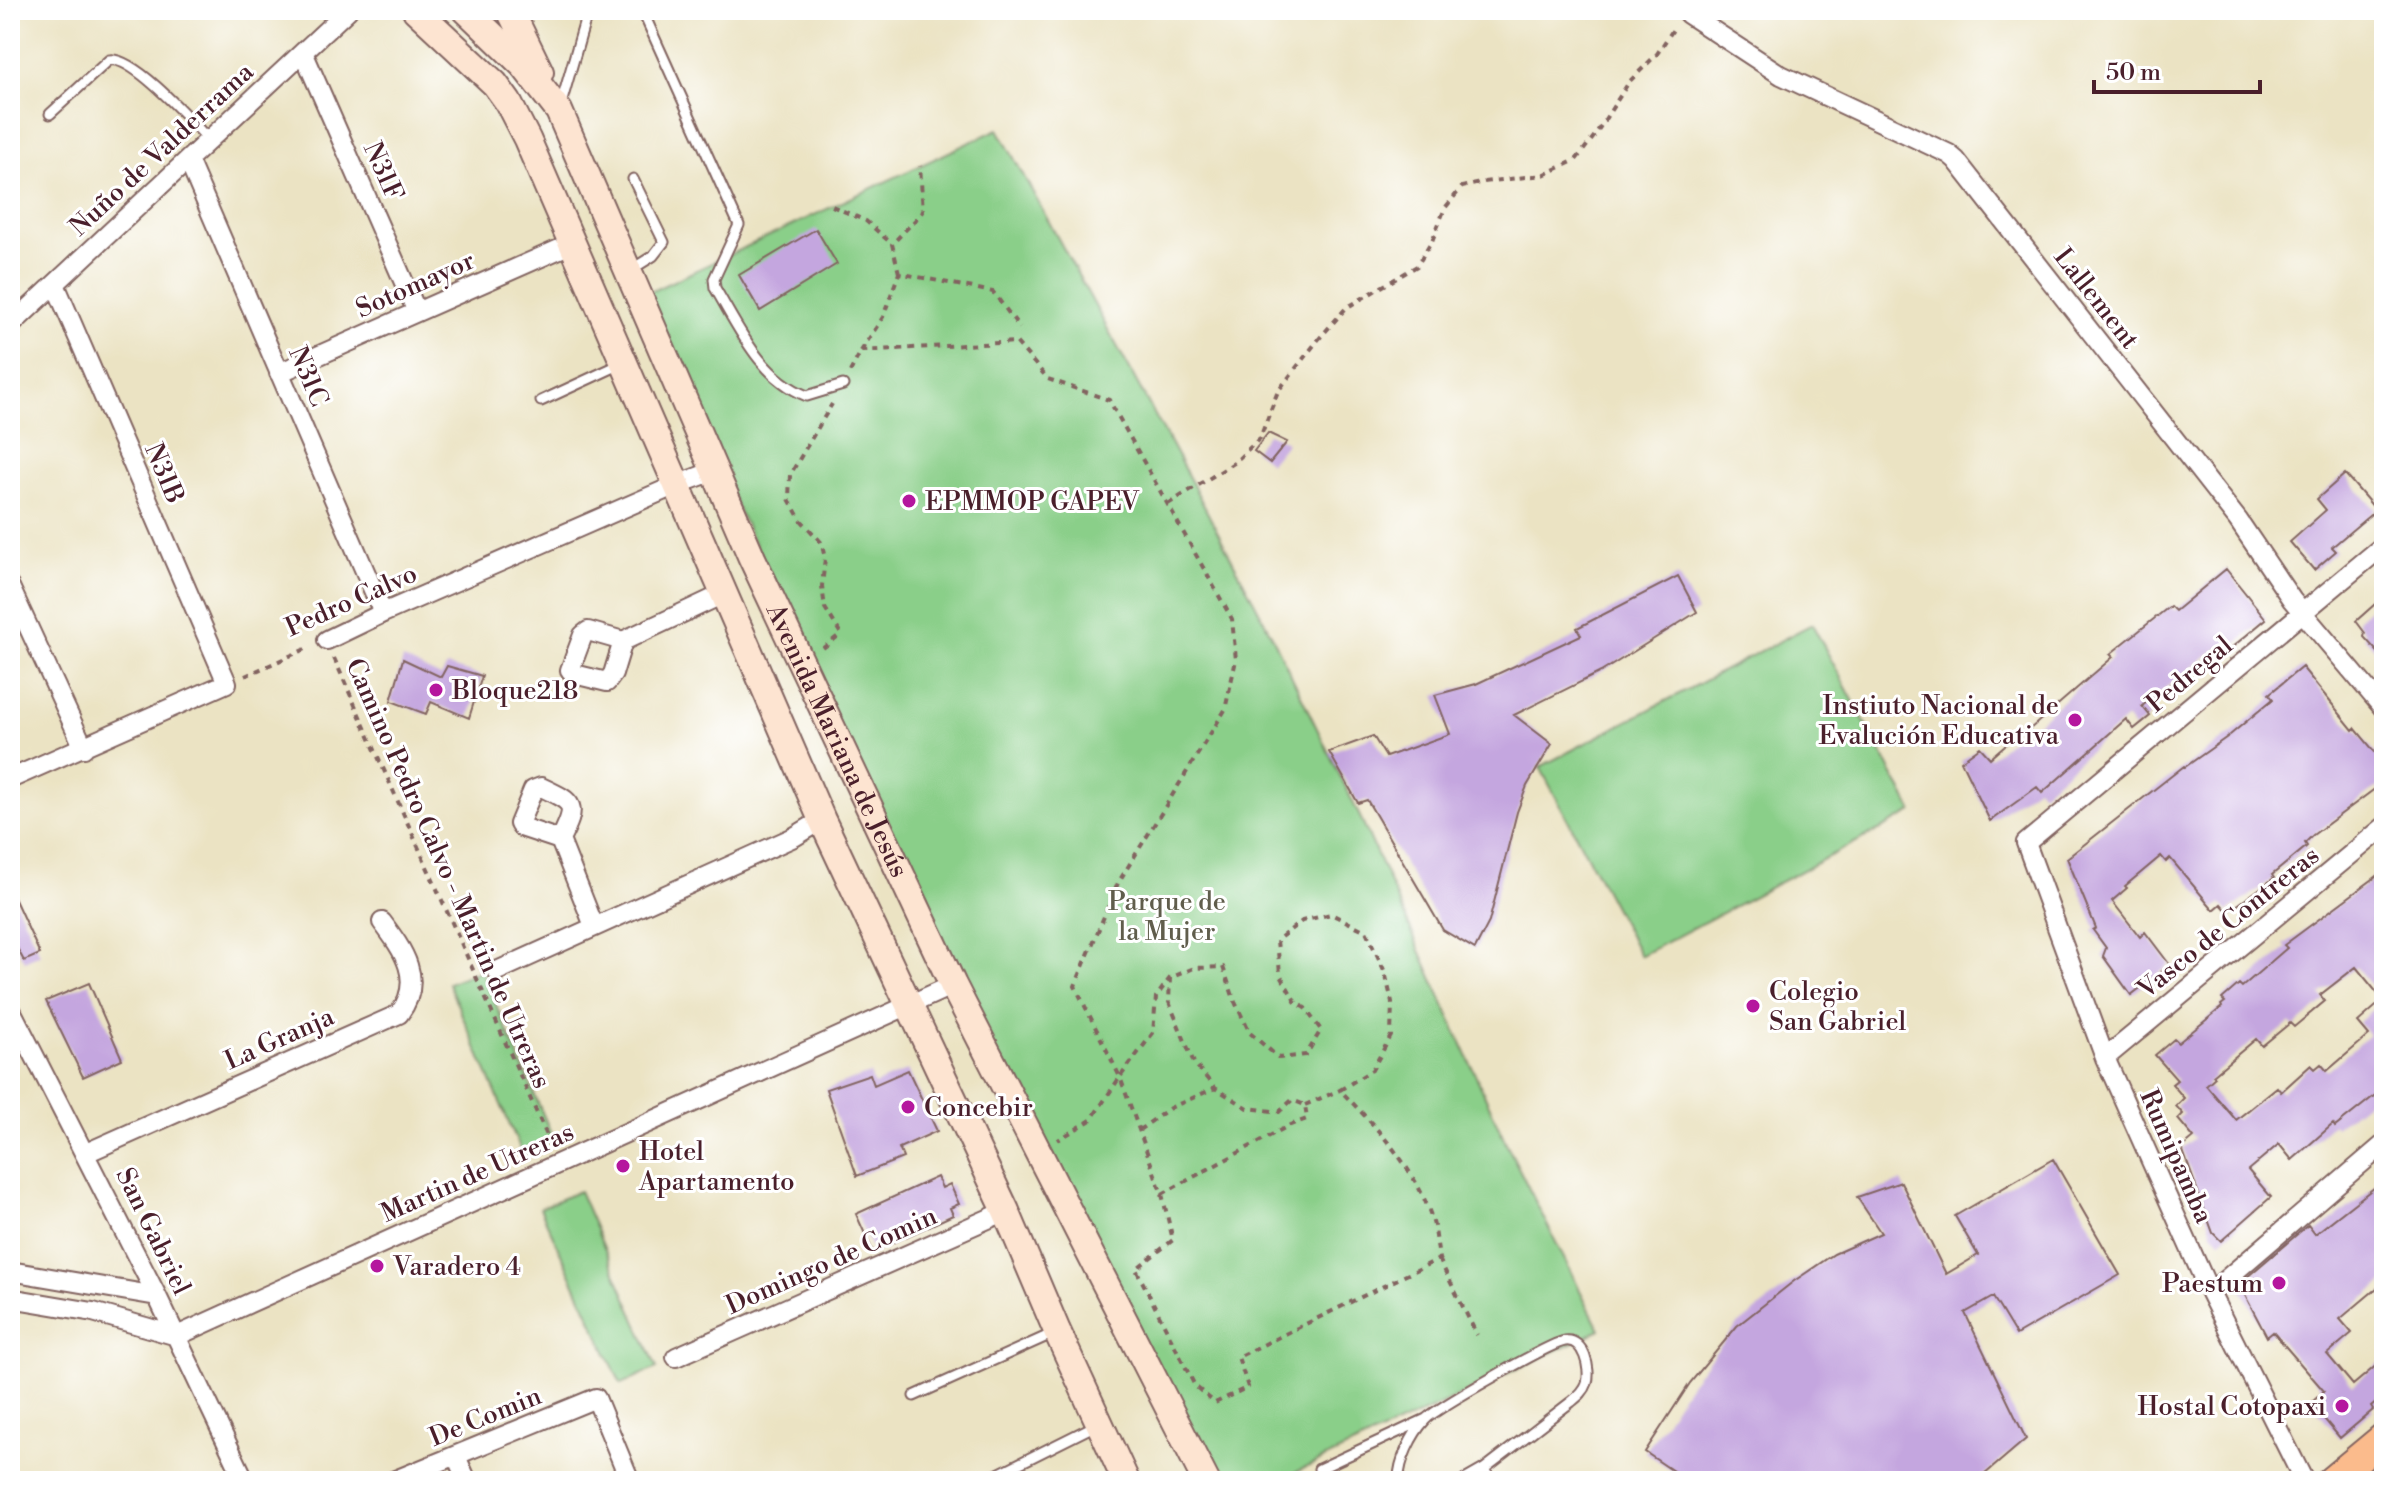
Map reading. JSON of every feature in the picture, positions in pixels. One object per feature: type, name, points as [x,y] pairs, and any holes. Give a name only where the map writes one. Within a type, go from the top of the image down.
[{"type":"main road","name":"Avenida Mariana de Jesús","points":[[416,10],[495,84],[527,139],[822,820],[1006,1211],[1126,1481]]},
{"type":"main road","name":"Avenida Mariana de Jesús","points":[[466,10],[524,66],[559,111],[752,558],[953,985],[1206,1481]]},
{"type":"main road","points":[[510,10],[559,111]]},
{"type":"main road","points":[[719,585],[752,558]]},
{"type":"main road","points":[[2331,1481],[2384,1437]]},
{"type":"street","name":"Nuño de Valderrama","points":[[10,326],[348,10]]},
{"type":"street","name":"Lallement","points":[[1689,11],[1781,75],[1896,128],[1956,160],[2238,520],[2303,613],[2384,709]]},
{"type":"street","name":"N31F","points":[[303,52],[417,312]]},
{"type":"street","name":"N31C","points":[[188,160],[383,613]]},
{"type":"street","name":"Sotomayor","points":[[279,373],[573,243]]},
{"type":"street","name":"N31B","points":[[55,284],[227,683]]},
{"type":"street","name":"Pedro Calvo","points":[[327,640],[714,471]]},
{"type":"street","name":"Pedregal","points":[[2026,843],[2384,545]]},
{"type":"street","points":[[623,641],[719,585]]},
{"type":"street","points":[[10,587],[84,748]]},
{"type":"street","points":[[10,779],[227,683]]},
{"type":"street","points":[[497,971],[794,837],[822,820]]},
{"type":"street","name":"Vasco de Contreras","points":[[2105,1058],[2384,827]]},
{"type":"street","points":[[560,840],[594,926]]},
{"type":"street","name":"Rumipamba","points":[[2026,843],[2105,1058],[2210,1293],[2304,1481]]},
{"type":"street","name":"La Granja","points":[[86,1153],[399,1014],[410,993],[411,971],[399,945],[382,922]]},
{"type":"street","name":"Martin de Utreras","points":[[177,1336],[953,985]]},
{"type":"street","name":"San Gabriel","points":[[12,1017],[86,1153],[245,1481]]},
{"type":"street","points":[[2210,1293],[2384,1144]]},
{"type":"street","name":"Domingo de Comin","points":[[676,1357],[1006,1211]]},
{"type":"street","points":[[10,1271],[157,1296]]},
{"type":"street","points":[[10,1298],[93,1312],[177,1336]]},
{"type":"street","name":"De Comin","points":[[393,1481],[596,1398],[630,1481]]},
{"type":"street","points":[[456,1456],[467,1481]]},
{"type":"lane","points":[[559,111],[588,10]]},
{"type":"lane","points":[[642,10],[739,225],[714,279],[715,288],[755,354],[768,372],[786,388],[807,396],[843,385]]},
{"type":"lane","points":[[50,114],[109,60],[116,59],[133,66],[209,140]]},
{"type":"lane","points":[[629,271],[653,256],[664,242],[633,179]]},
{"type":"lane","points":[[541,401],[624,363]]},
{"type":"lane","points":[[914,1396],[1057,1331]]},
{"type":"lane","points":[[1319,1469],[1426,1419],[1537,1353],[1564,1341],[1579,1345],[1588,1371],[1584,1390],[1484,1469],[1463,1481]]},
{"type":"lane","points":[[1399,1481],[1403,1458],[1426,1419]]},
{"type":"lane","points":[[984,1481],[1099,1423]]},
{"type":"lane","points":[[1484,1469],[1491,1481]]},
{"type":"path","points":[[1168,504],[1234,463],[1260,438],[1278,391],[1318,340],[1346,308],[1417,266],[1432,241],[1445,208],[1462,187],[1543,175],[1576,160],[1629,82],[1657,54],[1674,27],[1689,11]]},
{"type":"path","points":[[892,244],[923,212],[920,166]]},
{"type":"path","points":[[823,648],[841,634],[825,608],[822,586],[825,558],[821,542],[800,519],[789,499],[790,475],[883,317],[899,273],[892,244],[866,221],[832,206]]},
{"type":"path","points":[[899,273],[993,292],[1020,328]]},
{"type":"path","points":[[861,351],[1016,342],[1048,379],[1109,400],[1232,619],[1236,660],[1225,710],[1118,883],[1075,986],[1120,1077],[1162,1194],[1173,1240],[1136,1269],[1195,1386],[1215,1403],[1248,1387],[1238,1357],[1439,1259]]},
{"type":"path","name":"Pedro Calvo","points":[[227,683],[327,640]]},
{"type":"path","name":"Camino Pedro Calvo - Martin de Utreras","points":[[327,640],[559,1164]]},
{"type":"path","points":[[1038,1151],[1091,1120],[1153,1033],[1156,997],[1170,978],[1194,968],[1223,967],[1250,1033],[1279,1058],[1306,1055],[1321,1030],[1305,1008],[1296,1003],[1280,974],[1277,940],[1302,921],[1331,914],[1366,931],[1385,972],[1392,1002],[1391,1036],[1372,1070],[1340,1090],[1305,1105],[1292,1100],[1279,1112],[1248,1108],[1215,1088],[1194,1063],[1169,1002],[1170,978]]},
{"type":"path","points":[[1139,1130],[1170,1108],[1215,1088]]},
{"type":"path","points":[[1340,1090],[1377,1128],[1404,1163],[1431,1217],[1439,1259],[1477,1335]]},
{"type":"path","points":[[1162,1194],[1290,1125],[1307,1119],[1305,1105]]},
{"type":"green space","name":"Parque de la Mujer","points":[[998,129],[1272,636],[1363,823],[1506,1143],[1600,1330],[1277,1481],[1206,1481],[1038,1151],[639,297]]},
{"type":"green space","points":[[1812,624],[1913,812],[1640,956],[1540,767]]},
{"type":"green space","points":[[481,970],[554,1140],[523,1155],[448,983]]},
{"type":"green space","points":[[579,1191],[657,1368],[621,1384],[540,1208]]},
{"type":"building","points":[[816,229],[837,264],[760,311],[739,275]]},
{"type":"building","points":[[1268,433],[1287,442],[1270,463],[1254,451]]},
{"type":"building","points":[[2345,474],[2376,510],[2332,547],[2336,551],[2314,570],[2290,542],[2326,510],[2317,499]]},
{"type":"building","points":[[2226,569],[2266,619],[2225,653],[2220,646],[2142,706],[2150,716],[2134,729],[2126,719],[2042,793],[2037,787],[1990,821],[1961,761],[1980,747],[1990,758],[2020,732],[2023,735],[2113,657],[2110,654],[2170,606],[2175,611]]},
{"type":"building","points":[[1678,576],[1697,612],[1601,672],[1514,715],[1552,744],[1527,786],[1517,812],[1489,922],[1475,949],[1443,930],[1367,800],[1358,803],[1329,752],[1373,736],[1386,757],[1450,734],[1435,695],[1476,684],[1581,635],[1577,628]]},
{"type":"building","points":[[2384,596],[2384,659],[2364,637],[2365,633],[2356,621]]},
{"type":"building","name":"Bloque218","points":[[403,659],[441,677],[447,666],[482,676],[469,718],[431,702],[426,714],[391,701]]},
{"type":"building","points":[[2302,667],[2384,763],[2384,782],[2313,835],[2305,843],[2307,846],[2272,875],[2274,878],[2228,912],[2221,904],[2214,910],[2170,858],[2166,862],[2161,856],[2125,886],[2127,888],[2112,901],[2140,937],[2145,932],[2170,965],[2131,995],[2103,956],[2106,948],[2093,930],[2096,928],[2067,858],[2184,766],[2230,735],[2273,699],[2269,694]]},
{"type":"building","points":[[2384,871],[2384,1088],[2335,1127],[2333,1124],[2292,1160],[2279,1144],[2248,1170],[2271,1197],[2221,1241],[2213,1233],[2182,1148],[2194,1138],[2178,1119],[2183,1114],[2176,1106],[2184,1098],[2172,1084],[2177,1080],[2155,1055],[2174,1039],[2178,1043],[2222,1007],[2225,1002],[2222,999],[2239,984],[2242,987],[2287,948],[2284,945]],"holes":[[[2356,967],[2383,1000],[2358,1022],[2369,1035],[2327,1071],[2321,1064],[2315,1069],[2311,1065],[2281,1092],[2277,1087],[2236,1120],[2206,1085],[2215,1077],[2213,1075],[2256,1039],[2262,1046],[2290,1023],[2294,1027],[2325,1001],[2320,995]]]},
{"type":"building","points":[[10,889],[40,954],[24,961],[10,935]]},
{"type":"building","points":[[89,983],[122,1059],[83,1077],[46,1001]]},
{"type":"building","points":[[908,1070],[937,1131],[899,1148],[903,1158],[857,1176],[826,1089],[870,1074],[874,1085]]},
{"type":"building","points":[[2053,1159],[2120,1275],[2016,1335],[1993,1297],[1965,1313],[2026,1439],[1977,1481],[1688,1481],[1645,1452],[1690,1383],[1737,1326],[1834,1254],[1881,1233],[1857,1197],[1901,1182],[1946,1274],[1978,1255],[1955,1216]]},
{"type":"building","points":[[937,1177],[942,1188],[950,1184],[959,1204],[950,1208],[953,1215],[873,1252],[856,1214]]},
{"type":"building","points":[[2384,1180],[2384,1282],[2340,1319],[2352,1333],[2327,1354],[2353,1385],[2384,1359],[2384,1396],[2371,1407],[2373,1410],[2340,1438],[2311,1403],[2324,1391],[2273,1332],[2267,1337],[2239,1284],[2308,1225],[2315,1234]]},
{"type":"place","name":"EPMMOP GAPEV","points":[[909,501]]},
{"type":"place","name":"Bloque218","points":[[436,690]]},
{"type":"place","name":"Instiuto Nacional de Evalución Educativa","points":[[2075,720]]},
{"type":"place","name":"Colegio San Gabriel","points":[[1753,1006]]},
{"type":"place","name":"Concebir","points":[[908,1107]]},
{"type":"place","name":"Hotel Apartamento","points":[[623,1166]]},
{"type":"place","name":"Varadero 4","points":[[377,1266]]},
{"type":"place","name":"Paestum","points":[[2279,1283]]},
{"type":"place","name":"Hostal Cotopaxi","points":[[2342,1406]]}]
